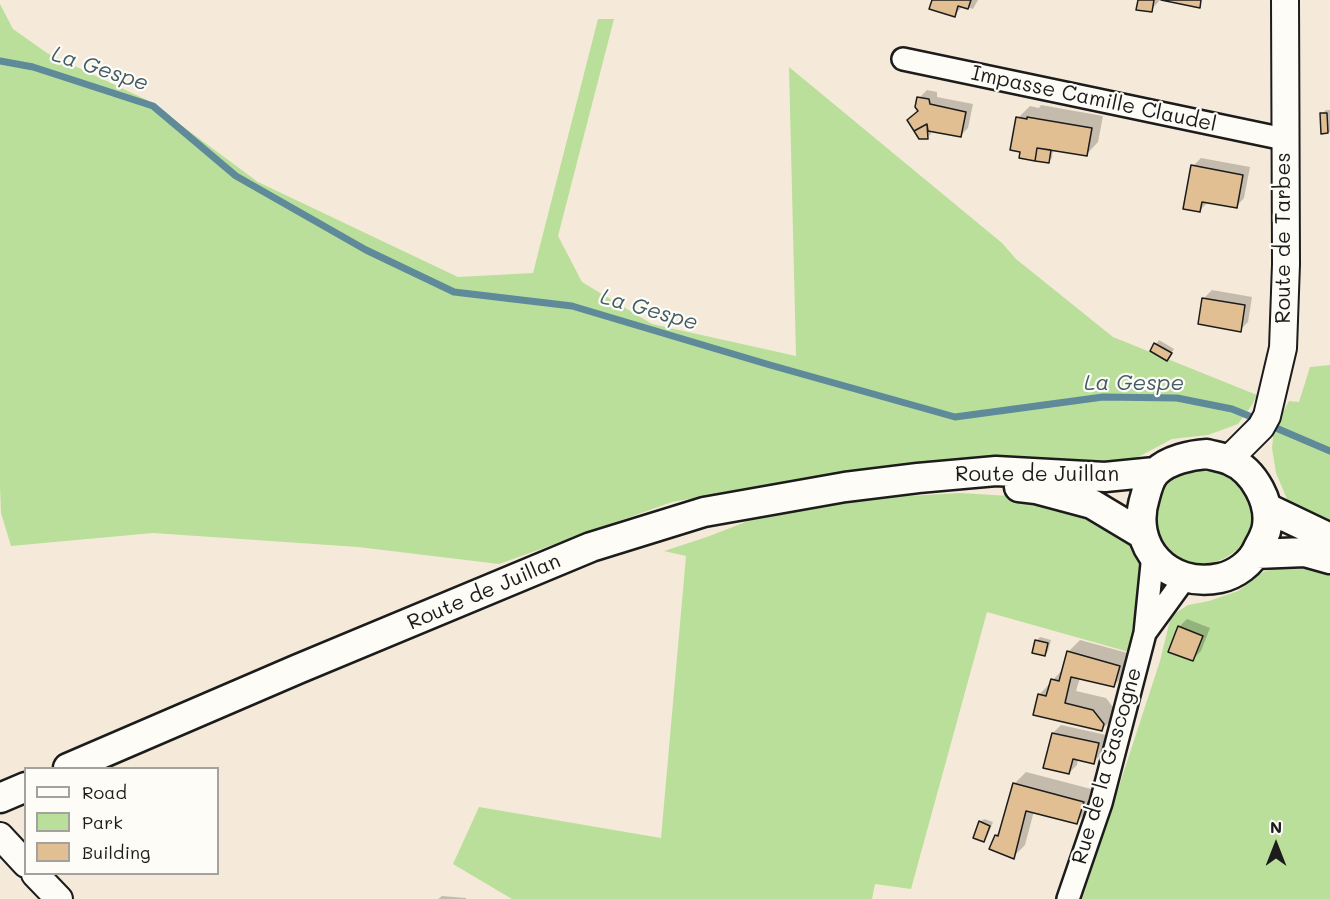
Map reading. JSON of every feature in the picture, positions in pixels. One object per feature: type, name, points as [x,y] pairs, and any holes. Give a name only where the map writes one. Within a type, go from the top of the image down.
[{"type":"main road","points":[[1207,454],[1228,459],[1242,467],[1257,483],[1267,508],[1266,530],[1256,554],[1241,569],[1227,576],[1206,581],[1185,578],[1165,568],[1148,544],[1140,512],[1148,487],[1155,472],[1192,455],[1207,454]]},
{"type":"main road","name":"Route de Juillan","points":[[70,767],[591,548],[704,512],[845,487],[918,477],[996,471],[1105,477],[1155,472]]},
{"type":"main road","name":"Route de Juillan","points":[[918,477],[1036,489],[1092,504],[1148,544]]},
{"type":"main road","points":[[1267,508],[1330,538]]},
{"type":"main road","points":[[1256,554],[1305,552],[1330,559]]},
{"type":"main road","points":[[0,798],[24,788]]},
{"type":"street","name":"Route de Tarbes","points":[[1228,459],[1261,427],[1272,403],[1283,348],[1286,264],[1285,0]]},
{"type":"street","name":"Impasse Camille Claudel","points":[[903,59],[1284,139]]},
{"type":"street","name":"Rue de la Gascogne","points":[[1068,899],[1101,802],[1145,633],[1148,544]]},
{"type":"street","name":"Rue de la Gascogne","points":[[1145,633],[1185,578]]},
{"type":"street","points":[[0,836],[24,863]]},
{"type":"street","points":[[36,875],[59,899]]},
{"type":"green space","points":[[0,4],[13,29],[47,53],[147,100],[258,182],[458,277],[533,273],[598,19],[614,19],[558,236],[582,282],[652,324],[796,356],[789,67],[1002,243],[1016,259],[1113,337],[1257,395],[1238,424],[1208,435],[1172,439],[1125,464],[1047,460],[882,466],[672,502],[499,564],[358,547],[153,533],[11,546],[1,513],[0,486]]},
{"type":"green space","points":[[1330,365],[1330,526],[1290,506],[1276,473],[1272,448],[1274,429],[1289,401],[1299,402],[1310,367]]},
{"type":"green space","points":[[1220,467],[1242,484],[1248,493],[1252,513],[1248,534],[1237,549],[1222,559],[1205,564],[1187,562],[1172,555],[1160,542],[1155,523],[1155,496],[1160,486],[1173,474],[1190,469]]},
{"type":"green space","points":[[960,493],[1010,496],[1084,512],[1130,541],[1139,560],[1140,578],[1129,652],[987,612],[911,889],[875,884],[872,899],[512,899],[453,864],[479,807],[661,838],[686,556],[664,551],[748,521],[856,499]]},
{"type":"green space","points":[[1295,563],[1330,566],[1330,899],[1082,899],[1160,661],[1171,616],[1188,605],[1209,601],[1238,591],[1263,572]]},
{"type":"building","points":[[932,0],[971,0],[968,9],[958,6],[955,17],[929,9]]},
{"type":"building","points":[[1138,0],[1154,0],[1152,12],[1136,10]]},
{"type":"building","points":[[1161,0],[1201,0],[1200,8]]},
{"type":"building","points":[[917,97],[929,99],[930,104],[966,112],[961,137],[928,131],[927,124],[914,131],[907,120],[918,111],[915,107]]},
{"type":"building","points":[[1320,113],[1327,113],[1328,133],[1321,134]]},
{"type":"building","points":[[1016,117],[1092,128],[1087,156],[1037,148],[1035,161],[1019,158],[1020,152],[1010,150]]},
{"type":"building","points":[[927,124],[928,139],[919,139],[914,131]]},
{"type":"building","points":[[1037,148],[1051,150],[1049,163],[1035,161]]},
{"type":"building","points":[[1191,165],[1243,175],[1237,208],[1202,202],[1200,212],[1183,209]]},
{"type":"building","points":[[1202,298],[1245,305],[1241,332],[1198,324]]},
{"type":"building","points":[[1154,343],[1172,353],[1167,361],[1150,351]]},
{"type":"building","points":[[1178,626],[1203,636],[1193,661],[1168,652]]},
{"type":"building","points":[[1035,640],[1048,643],[1045,656],[1032,653]]},
{"type":"building","points":[[1067,651],[1120,666],[1114,687],[1071,677],[1065,703],[1093,710],[1104,724],[1102,731],[1033,715],[1038,694],[1046,696],[1051,679],[1059,681]]},
{"type":"building","points":[[1052,733],[1099,743],[1094,764],[1073,759],[1069,774],[1043,768]]},
{"type":"building","points":[[1013,783],[1084,802],[1077,824],[1026,811],[1014,859],[989,849],[995,835],[998,836]]},
{"type":"building","points":[[979,821],[990,826],[984,842],[973,838]]},
{"type":"waterway","name":"La Gespe","points":[[0,61],[33,67],[153,106],[236,176],[366,250],[454,292],[572,306],[955,417],[1103,397],[1177,398],[1232,409],[1259,420]]},
{"type":"waterway","name":"La Gespe","points":[[1269,425],[1330,451]]}]
